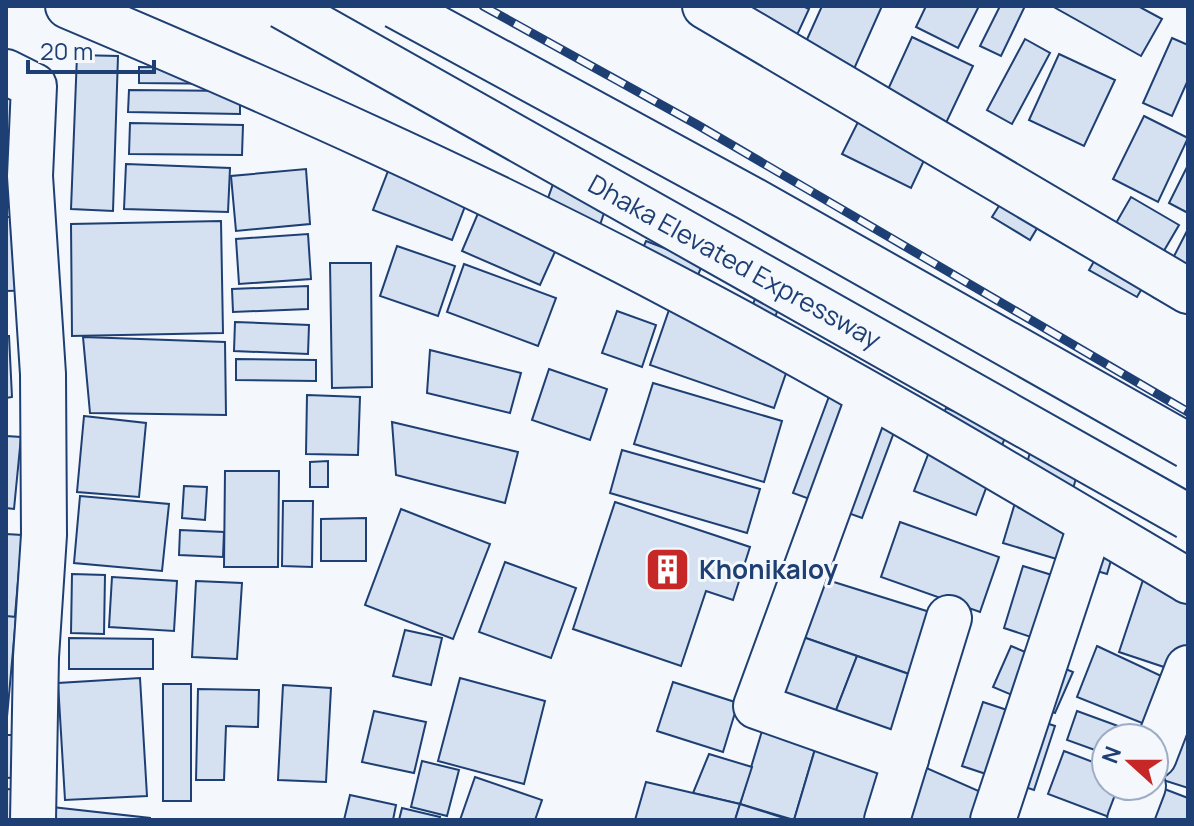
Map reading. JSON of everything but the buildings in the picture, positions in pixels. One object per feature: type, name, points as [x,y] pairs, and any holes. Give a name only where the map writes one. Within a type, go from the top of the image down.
[{"type":"main road","points":[[68,6],[508,202],[676,288],[851,383],[1188,581]]},
{"type":"main road","points":[[264,6],[492,118],[718,238],[1188,509]]},
{"type":"main road","name":"Dhaka Elevated Expressway","points":[[282,6],[1188,517]]},
{"type":"main road","points":[[396,6],[749,198],[1188,446]]},
{"type":"main road","points":[[685,6],[913,130]]},
{"type":"main road","points":[[705,6],[1188,291]]},
{"type":"main road","points":[[6,72],[34,86],[30,176],[43,374],[25,533],[36,657],[33,820]]},
{"type":"main road","points":[[866,405],[756,706],[906,759]]},
{"type":"main road","points":[[993,820],[1089,530]]},
{"type":"main road","points":[[887,820],[949,618]]},
{"type":"main road","points":[[1167,722],[1188,668]]},
{"type":"tram line","points":[[397,6],[676,160],[1188,453]]},
{"type":"railway","points":[[483,6],[696,124],[1188,412]]},
{"type":"place","name":"Khonikaloy","points":[[668,569]]}]
